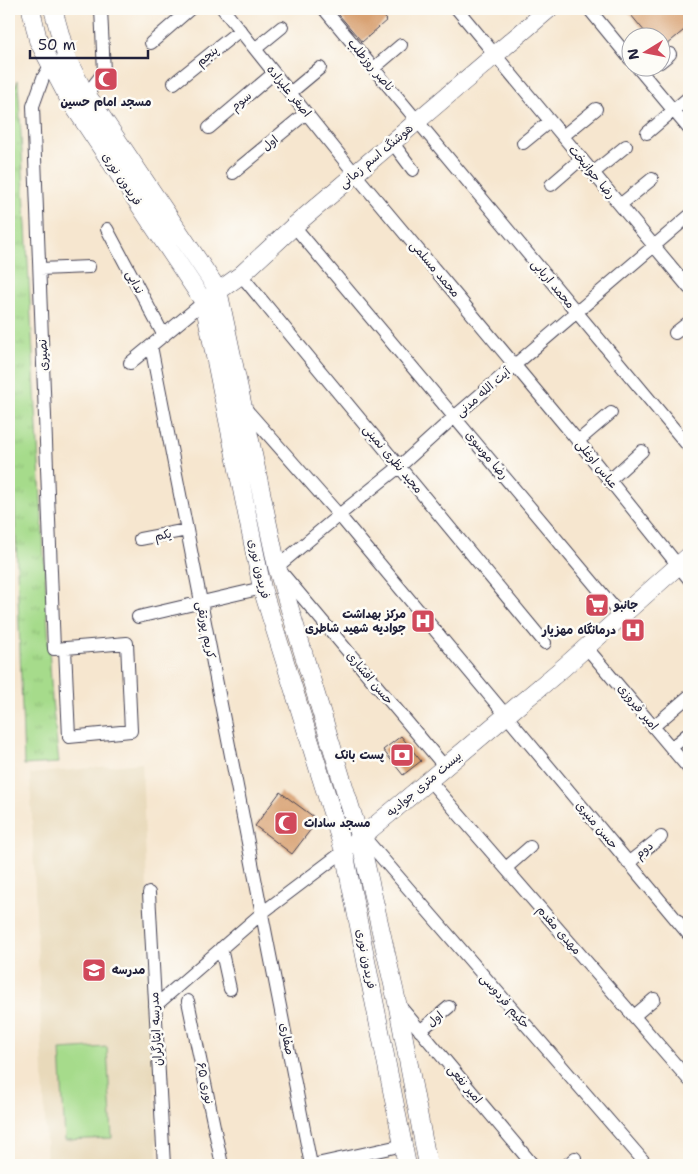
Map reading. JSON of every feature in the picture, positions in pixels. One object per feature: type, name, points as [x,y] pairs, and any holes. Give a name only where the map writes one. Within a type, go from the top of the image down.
[{"type":"main road","name":"فریدون نوری","points":[[31,9],[38,40],[68,99],[204,302],[262,588],[344,851],[408,1165]]},
{"type":"main road","name":"فریدون نوری","points":[[53,9],[67,59],[86,95],[218,290],[277,567],[361,837],[428,1165]]},
{"type":"main road","name":"هوشنگ اسم زمانی","points":[[204,302],[241,275],[294,226],[549,9]]},
{"type":"main road","points":[[50,66],[67,59]]},
{"type":"main road","name":"بیست متری جوادیه","points":[[344,851],[430,780],[684,561]]},
{"type":"main road","points":[[404,1145],[423,1141]]},
{"type":"street","points":[[86,95],[104,72],[101,9]]},
{"type":"street","points":[[151,43],[190,9]]},
{"type":"street","name":"اصغر علیزاده","points":[[223,9],[355,174]]},
{"type":"street","name":"ناصر روزطلب","points":[[324,9],[417,121]]},
{"type":"street","name":"رضا جوانبخت","points":[[456,9],[689,288]]},
{"type":"street","points":[[589,9],[620,47]]},
{"type":"street","points":[[255,49],[282,28]]},
{"type":"street","name":"پنجم","points":[[174,83],[240,30]]},
{"type":"street","points":[[374,68],[401,45]]},
{"type":"street","name":"نصیری","points":[[50,66],[43,78],[33,106],[59,648],[69,737],[131,731],[127,643],[59,648]]},
{"type":"street","points":[[290,93],[320,68]]},
{"type":"street","name":"سوم","points":[[209,128],[274,73]]},
{"type":"street","points":[[651,78],[689,129]]},
{"type":"street","points":[[647,133],[689,97]]},
{"type":"street","points":[[563,136],[596,109]]},
{"type":"street","name":"اول","points":[[233,173],[306,113]]},
{"type":"street","name":"محمد اربابی","points":[[417,121],[689,447]]},
{"type":"street","points":[[523,143],[550,121]]},
{"type":"street","points":[[392,142],[413,170]]},
{"type":"street","points":[[593,173],[626,146]]},
{"type":"street","points":[[552,185],[581,159]]},
{"type":"street","name":"محمد مسلمی","points":[[355,174],[515,364]]},
{"type":"street","points":[[620,205],[652,179]]},
{"type":"street","name":"آیت‌ الله مدنی","points":[[277,567],[399,467],[515,364],[689,216]]},
{"type":"street","name":"رضا موسوی","points":[[294,226],[621,616]]},
{"type":"street","name":"ندایی","points":[[107,229],[164,336]]},
{"type":"street","points":[[40,270],[89,267]]},
{"type":"street","name":"مجید نظری نمینی","points":[[241,275],[545,643]]},
{"type":"street","points":[[130,364],[204,302]]},
{"type":"street","points":[[675,333],[689,322]]},
{"type":"street","name":"کریم پورتقی","points":[[151,346],[262,913]]},
{"type":"street","name":"عباس اوغلی","points":[[515,364],[610,480],[684,561],[689,579]]},
{"type":"street","name":"حسن منیری","points":[[242,405],[339,515],[689,935]]},
{"type":"street","points":[[578,441],[612,413]]},
{"type":"street","points":[[610,480],[642,451]]},
{"type":"street","name":"یکم","points":[[140,539],[187,530]]},
{"type":"street","name":"حسن افشاری","points":[[277,567],[445,767]]},
{"type":"street","points":[[138,617],[262,588]]},
{"type":"street","name":"امیر فیروزی","points":[[586,646],[689,768]]},
{"type":"street","points":[[654,726],[689,696]]},
{"type":"street","points":[[671,748],[689,732]]},
{"type":"street","name":"مهدی مقدم","points":[[430,780],[689,1080]]},
{"type":"street","name":"حکیم فردوسی","points":[[361,837],[648,1165]]},
{"type":"street","name":"دوم","points":[[628,862],[661,837]]},
{"type":"street","points":[[506,868],[530,847]]},
{"type":"street","name":"بیست متری جوادیه","points":[[155,1006],[262,913],[344,851]]},
{"type":"street","name":"مدرسه ایثارگران","points":[[149,893],[164,1165]]},
{"type":"street","name":"صفاری","points":[[262,913],[312,1165]]},
{"type":"street","points":[[221,948],[230,989]]},
{"type":"street","points":[[634,1016],[654,999]]},
{"type":"street","name":"نوری ۶۵","points":[[188,1002],[222,1165]]},
{"type":"street","name":"امیر نفعی","points":[[396,1002],[502,1137],[533,1165]]},
{"type":"street","name":"اول","points":[[420,1031],[450,1007]]},
{"type":"street","points":[[312,1165],[404,1145]]},
{"type":"shaded area","name":"مدرسه","points":[[142,763],[158,1165],[47,1165],[30,774]]},
{"type":"green space","points":[[18,80],[52,700],[59,763],[24,765],[9,341],[9,100]]},
{"type":"green space","points":[[107,1047],[112,1138],[65,1140],[60,1050]]},
{"type":"building","points":[[334,9],[377,9],[387,20],[362,42]]},
{"type":"building","points":[[626,9],[689,9],[689,26],[670,42],[670,28],[642,28]]},
{"type":"building","name":"پست بانک","points":[[401,736],[421,761],[403,775],[383,750]]},
{"type":"building","name":"مسجد سادات","points":[[280,792],[318,820],[292,854],[255,826]]},
{"type":"place","name":"مسجد امام حسین","points":[[106,79]]},
{"type":"place","name":"جانبو","points":[[597,605]]},
{"type":"place","name":"مرکز بهداشت جوادیه شهید شاطری","points":[[423,621]]},
{"type":"place","name":"درمانگاه مهزیار","points":[[633,630]]},
{"type":"place","name":"پست بانک","points":[[402,755]]},
{"type":"place","name":"مسجد سادات","points":[[286,823]]},
{"type":"place","name":"مدرسه","points":[[94,970]]}]
